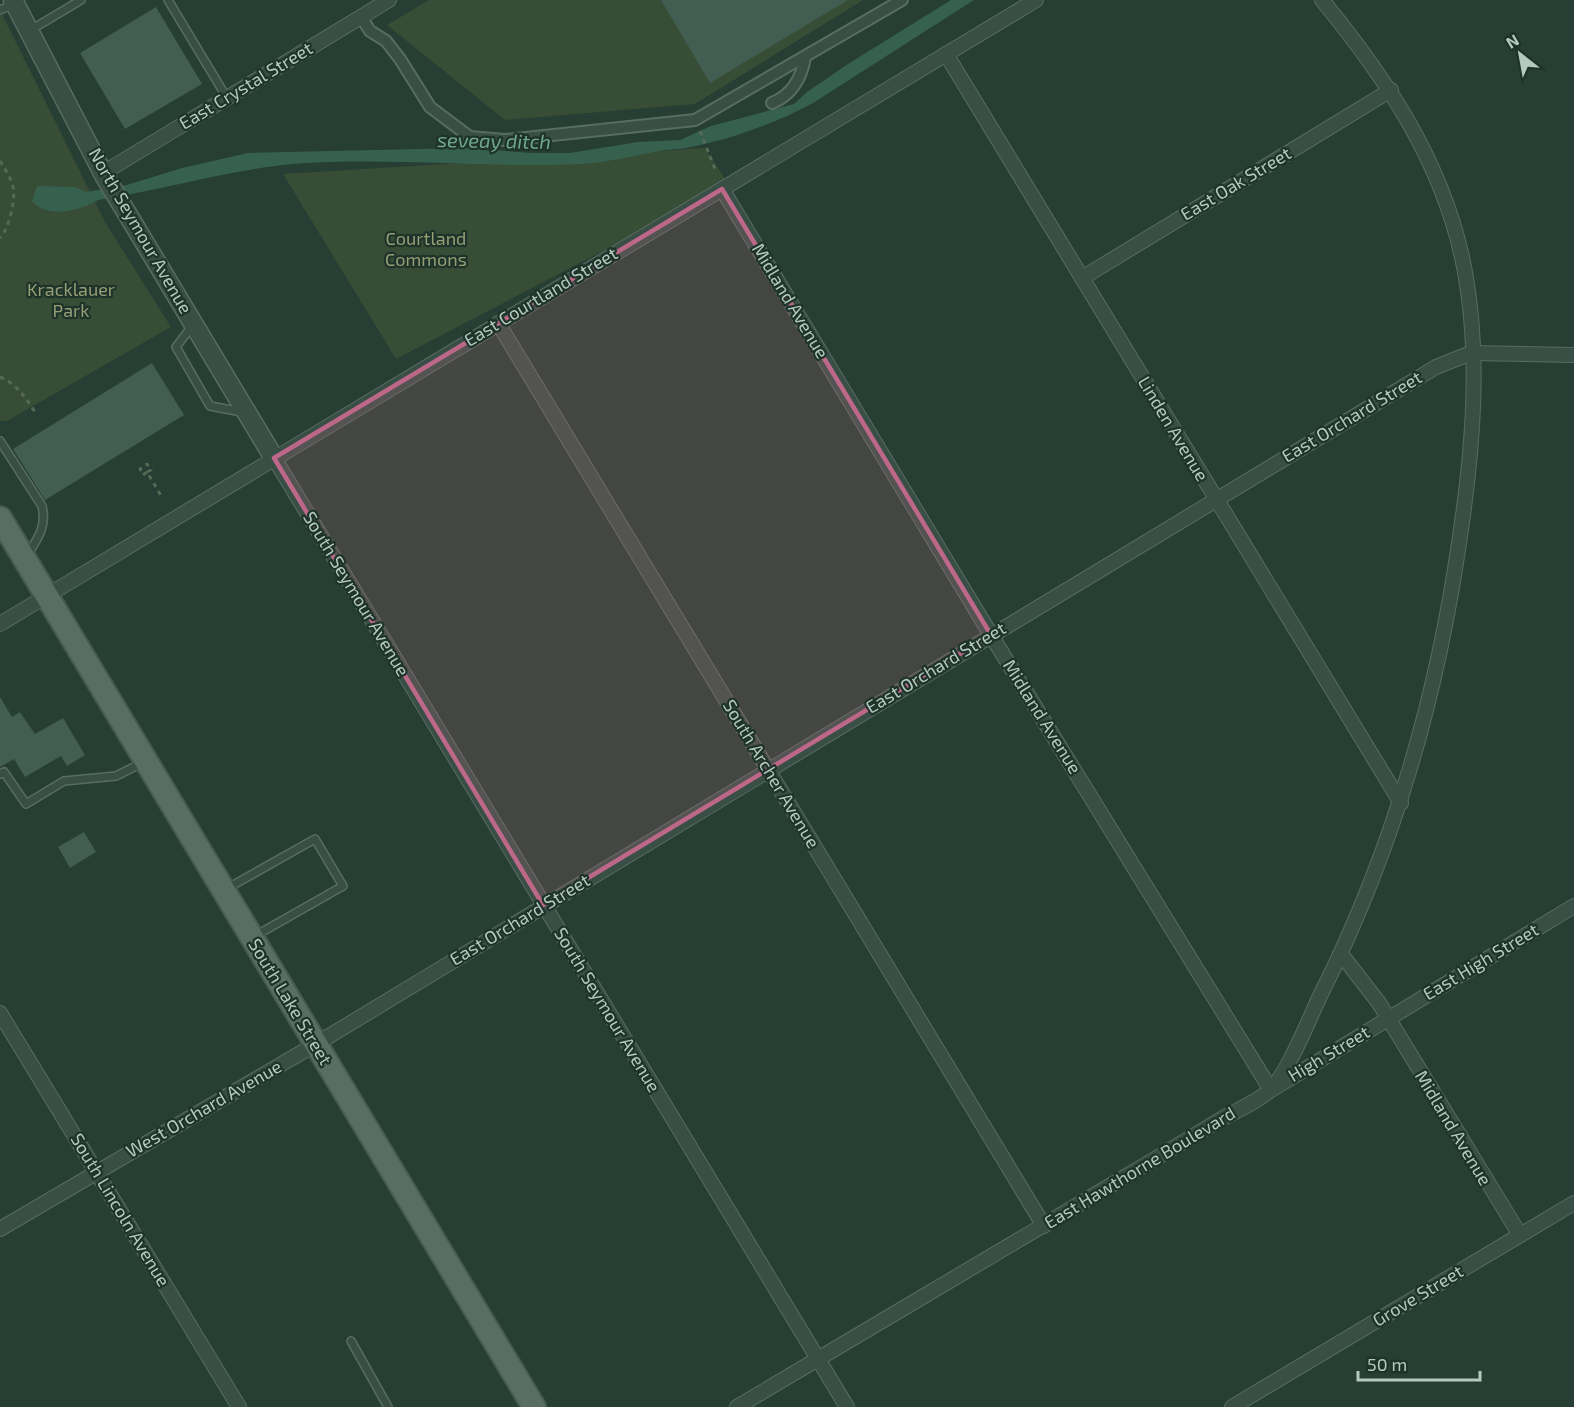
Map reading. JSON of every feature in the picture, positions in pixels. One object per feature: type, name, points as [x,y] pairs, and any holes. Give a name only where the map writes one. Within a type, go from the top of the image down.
[{"type":"main road","name":"South Lake Street","points":[[0,518],[13,549],[47,596],[534,1407]]},
{"type":"street","name":"East Crystal Street","points":[[104,174],[389,0]]},
{"type":"street","points":[[361,17],[370,31],[386,41],[400,59],[430,107],[470,137],[505,140],[695,120],[902,0]]},
{"type":"street","name":"East Courtland Street","points":[[0,624],[1036,0]]},
{"type":"street","points":[[1271,1090],[1341,954],[1401,803],[1432,694],[1447,624],[1469,463],[1473,398],[1471,316],[1464,272],[1447,202],[1432,165],[1391,90],[1365,52],[1322,0]]},
{"type":"street","name":"North Seymour Avenue","points":[[9,4],[29,31],[104,174],[274,458]]},
{"type":"street","name":"Linden Avenue","points":[[946,54],[1401,803]]},
{"type":"street","points":[[772,103],[781,100],[794,87],[803,73],[805,57]]},
{"type":"street","name":"East Oak Street","points":[[1082,278],[1391,90]]},
{"type":"street","name":"Midland Avenue","points":[[722,189],[1271,1090]]},
{"type":"street","name":"South Archer Avenue","points":[[498,323],[1044,1226]]},
{"type":"street","name":"East Orchard Street","points":[[316,1044],[1436,367],[1471,352],[1574,355]]},
{"type":"street","name":"South Seymour Avenue","points":[[274,458],[846,1407]]},
{"type":"street","name":"East High Street","points":[[1387,1019],[1574,906]]},
{"type":"street","name":"Midland Avenue","points":[[1341,954],[1358,973],[1520,1235]]},
{"type":"street","name":"South Lincoln Avenue","points":[[0,1013],[239,1407]]},
{"type":"street","name":"High Street","points":[[1271,1090],[1387,1019]]},
{"type":"street","name":"West Orchard Avenue","points":[[0,1229],[316,1044]]},
{"type":"street","name":"East Hawthorne Boulevard","points":[[737,1407],[1271,1090]]},
{"type":"street","name":"Grove Street","points":[[1232,1407],[1574,1203]]},
{"type":"lane","points":[[29,31],[81,0]]},
{"type":"lane","points":[[168,0],[227,98]]},
{"type":"lane","points":[[194,324],[176,347],[210,406],[247,414]]},
{"type":"lane","points":[[0,441],[42,506],[45,518],[43,529],[13,549]]},
{"type":"lane","points":[[0,774],[3,772],[26,804],[71,778],[116,776],[146,761]]},
{"type":"lane","points":[[224,891],[315,839],[343,886],[252,938]]},
{"type":"lane","points":[[351,1341],[388,1407]]},
{"type":"path","points":[[695,120],[715,169]]},
{"type":"path","points":[[0,161],[13,186],[14,194],[8,226],[0,238]]},
{"type":"path","points":[[0,377],[16,386],[35,412]]},
{"type":"path","points":[[147,472],[163,499]]},
{"type":"highlighted area","points":[[722,189],[991,635],[543,905],[274,458]]},
{"type":"green space","points":[[429,0],[863,0],[695,104],[505,120],[387,25]]},
{"type":"green space","name":"Kracklauer Park","points":[[0,10],[105,222],[171,327],[7,421],[0,421]]},
{"type":"green space","name":"Courtland Commons","points":[[705,148],[729,185],[396,359],[283,174]]},
{"type":"shaded area","points":[[951,0],[974,0],[798,111],[735,136],[702,145],[583,164],[341,162],[281,165],[98,200],[73,210],[46,210],[38,207],[32,201],[37,186],[75,187],[86,192],[127,185],[182,168],[248,153],[465,148],[532,153],[570,153],[638,142],[680,140],[711,126],[794,104],[807,92],[848,64]]},
{"type":"building","points":[[661,0],[848,0],[710,83]]},
{"type":"building","points":[[156,7],[202,84],[125,129],[80,53]]},
{"type":"building","points":[[152,363],[184,415],[45,500],[13,449]]},
{"type":"building","points":[[0,697],[12,717],[20,712],[35,734],[63,718],[85,755],[67,766],[61,756],[25,777],[14,759],[0,767]]},
{"type":"building","points":[[84,832],[96,852],[70,868],[58,847]]},
{"type":"water label","name":"seveay ditch","points":[[494,141]]}]
